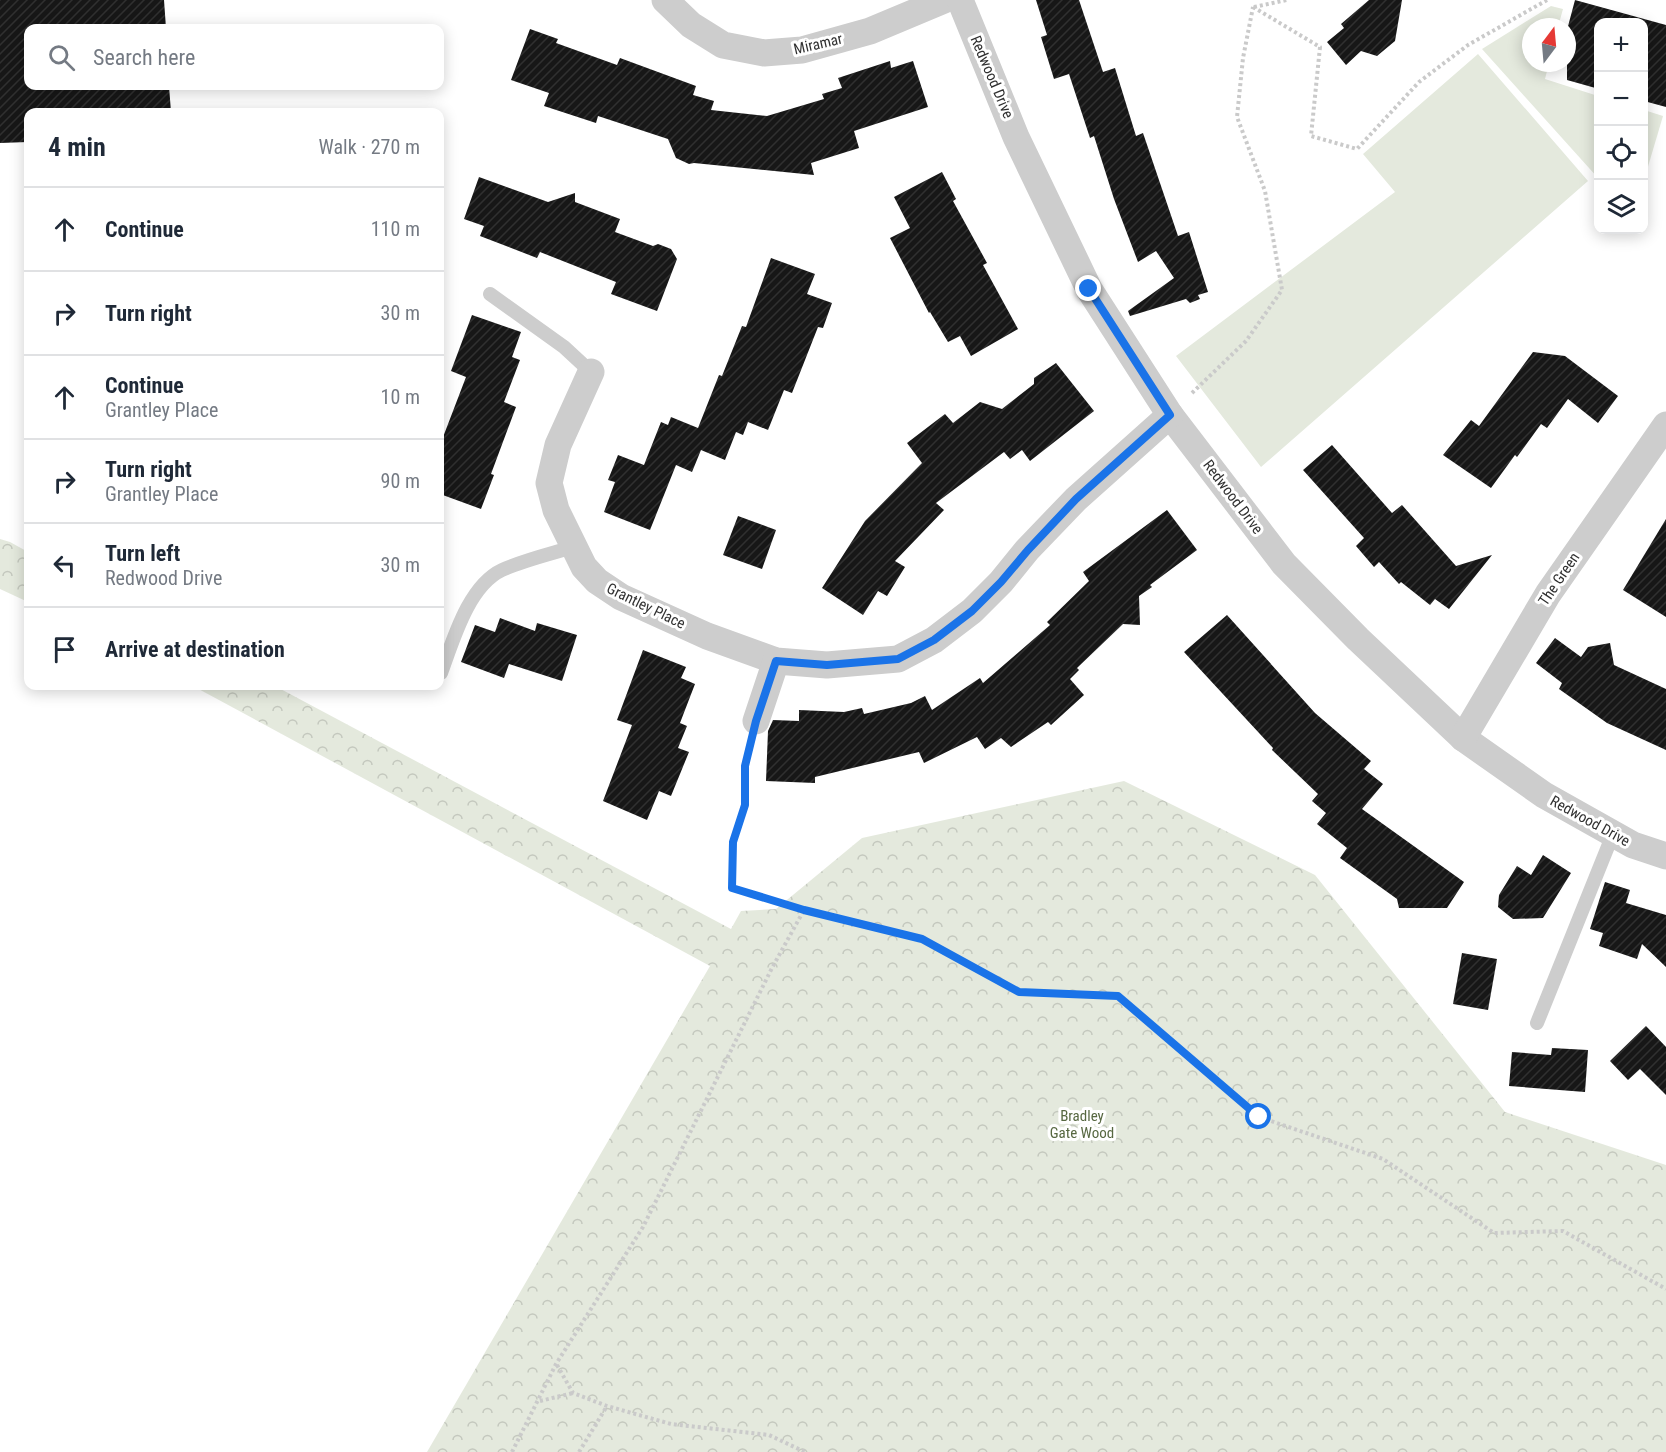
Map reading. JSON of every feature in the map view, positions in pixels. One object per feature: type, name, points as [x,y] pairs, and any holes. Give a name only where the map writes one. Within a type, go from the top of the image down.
[{"type":"street","name":"Miramar","points":[[665,0],[691,25],[723,45],[764,53],[802,51],[870,31],[944,0]]},
{"type":"street","name":"Redwood Drive","points":[[960,0],[1017,137],[1089,289],[1170,415],[1284,564],[1358,639],[1463,738],[1544,795],[1613,834],[1666,856]]},
{"type":"street","name":"Grantley Place","points":[[591,372],[558,445],[549,483],[556,510],[584,567],[597,581],[621,597],[707,636],[776,661],[827,665],[898,659],[934,640],[972,611],[1076,499],[1170,415]]},
{"type":"street","name":"The Green","points":[[1463,738],[1548,594],[1666,425]]},
{"type":"street","points":[[756,721],[776,661]]},
{"type":"lane","points":[[490,294],[564,347],[591,372]]},
{"type":"lane","points":[[444,665],[462,617],[482,586],[500,571],[573,547]]},
{"type":"lane","points":[[1537,1023],[1613,834]]},
{"type":"path","points":[[1253,7],[1287,0]]},
{"type":"path","points":[[1253,7],[1320,47],[1311,136],[1357,149],[1419,82],[1468,45],[1547,0]]},
{"type":"path","points":[[1170,415],[1246,341],[1282,290],[1265,191],[1237,117],[1243,58],[1253,7]]},
{"type":"path","points":[[756,721],[745,766],[745,805],[733,842],[732,888],[804,910],[922,939],[1019,992],[1118,996],[1259,1117],[1383,1160],[1494,1233],[1563,1232],[1666,1289]]},
{"type":"path","points":[[512,1452],[556,1364],[643,1227],[772,968],[804,910]]},
{"type":"path","points":[[556,1364],[573,1393]]},
{"type":"path","points":[[539,1401],[573,1393],[607,1406],[671,1424],[770,1435],[805,1452]]},
{"type":"path","points":[[579,1452],[607,1406]]},
{"type":"green space","points":[[1551,6],[1563,9],[1560,18],[1532,18]]},
{"type":"green space","points":[[1522,24],[1522,72],[1547,72],[1545,79],[1594,95],[1594,174],[1482,49]]},
{"type":"green space","points":[[1478,54],[1588,181],[1261,467],[1176,356],[1395,192],[1363,154]]},
{"type":"green space","points":[[1648,111],[1663,116],[1648,167]]},
{"type":"green space","points":[[0,539],[24,550],[24,600],[0,589]]},
{"type":"green space","name":"Bradley Gate Wood","points":[[200,690],[283,690],[731,929],[741,911],[776,909],[862,838],[1124,781],[1315,875],[1505,1112],[1666,1165],[1666,1452],[427,1452],[710,966]]},
{"type":"building","points":[[0,0],[164,0],[166,24],[24,24],[24,90],[169,90],[171,108],[24,108],[24,142],[0,143]]},
{"type":"building","points":[[1036,0],[1079,0],[1103,72],[1115,68],[1136,136],[1143,133],[1178,236],[1189,232],[1208,292],[1198,295],[1200,299],[1190,303],[1186,299],[1130,316],[1128,311],[1174,278],[1156,251],[1138,262],[1114,199],[1094,136],[1090,138],[1069,74],[1054,79],[1041,37],[1047,35]]},
{"type":"building","points":[[1369,0],[1402,0],[1395,41],[1377,56],[1361,51],[1346,65],[1327,42],[1344,28],[1341,24]]},
{"type":"building","points":[[1575,0],[1641,18],[1594,18],[1594,88],[1567,80],[1567,72],[1576,72],[1576,18],[1570,18]]},
{"type":"building","points":[[1648,20],[1666,25],[1666,107],[1648,102]]},
{"type":"building","points":[[530,29],[558,39],[556,43],[617,65],[620,58],[696,86],[693,95],[714,101],[711,110],[767,116],[824,99],[822,94],[842,88],[838,78],[890,61],[891,68],[913,61],[928,107],[854,131],[859,148],[811,163],[814,175],[689,164],[676,158],[668,139],[598,116],[596,123],[544,106],[549,93],[511,80]]},
{"type":"building","points":[[942,172],[956,199],[953,201],[987,263],[983,265],[1018,329],[971,356],[960,336],[948,342],[929,313],[890,238],[910,228],[894,197]]},
{"type":"building","points":[[479,177],[548,202],[575,193],[575,202],[620,219],[615,232],[653,246],[658,244],[671,249],[677,259],[657,311],[611,294],[616,282],[540,252],[537,258],[480,236],[484,226],[464,219]]},
{"type":"building","points":[[771,258],[815,274],[807,294],[832,303],[823,328],[818,327],[792,393],[784,390],[768,430],[748,422],[743,435],[736,432],[725,460],[701,450],[692,472],[676,465],[650,530],[604,512],[615,482],[608,480],[618,455],[644,465],[661,422],[668,425],[671,417],[698,428],[742,326],[746,327]]},
{"type":"building","points":[[472,315],[521,332],[512,357],[520,360],[504,402],[516,407],[491,474],[494,475],[481,509],[444,495],[444,435],[466,377],[451,371]]},
{"type":"building","points":[[1533,352],[1565,356],[1618,396],[1598,423],[1568,399],[1547,428],[1541,424],[1491,488],[1443,455],[1471,420],[1479,426]]},
{"type":"building","points":[[1056,363],[1094,411],[1030,461],[1022,450],[1010,459],[1004,452],[936,503],[944,510],[895,561],[905,567],[887,596],[878,591],[863,615],[822,588],[865,521],[922,463],[907,443],[945,414],[953,423],[980,402],[1002,409],[1034,384],[1034,378]]},
{"type":"building","points":[[1332,445],[1392,513],[1402,505],[1456,566],[1492,555],[1449,609],[1435,599],[1430,605],[1401,582],[1399,584],[1379,562],[1374,567],[1356,546],[1364,538],[1303,470]]},
{"type":"building","points":[[1167,510],[1197,550],[1139,596],[1140,625],[1123,624],[1077,668],[1079,670],[1070,679],[1084,695],[1051,725],[1048,722],[1011,747],[1001,738],[985,749],[977,737],[924,763],[919,752],[815,777],[815,783],[766,781],[768,731],[773,720],[799,721],[799,710],[844,712],[862,708],[864,714],[911,703],[925,696],[932,710],[980,678],[983,683],[1050,625],[1047,622],[1089,581],[1083,572]]},
{"type":"building","points":[[738,516],[776,530],[762,569],[723,555]]},
{"type":"building","points":[[1666,519],[1666,617],[1623,590]]},
{"type":"building","points":[[1227,615],[1315,713],[1371,761],[1364,769],[1383,784],[1362,809],[1464,882],[1447,908],[1399,908],[1397,899],[1340,858],[1347,848],[1317,824],[1326,813],[1312,801],[1318,794],[1272,750],[1273,748],[1184,652]]},
{"type":"building","points":[[500,618],[535,631],[537,623],[577,635],[562,681],[509,664],[504,678],[461,662],[475,625],[495,632]]},
{"type":"building","points":[[1555,638],[1581,657],[1588,647],[1610,643],[1614,665],[1666,689],[1666,750],[1607,723],[1559,689],[1562,683],[1536,663]]},
{"type":"building","points":[[643,650],[686,667],[681,678],[695,684],[680,723],[687,726],[678,748],[689,752],[671,796],[659,791],[647,820],[603,801],[632,725],[617,720]]},
{"type":"building","points":[[1543,855],[1571,873],[1543,918],[1513,919],[1498,907],[1499,895],[1517,866],[1531,875]]},
{"type":"building","points":[[1605,882],[1630,890],[1626,903],[1666,915],[1666,967],[1642,944],[1637,959],[1599,946],[1603,933],[1590,929]]},
{"type":"building","points":[[1462,953],[1497,959],[1488,1010],[1453,1004]]},
{"type":"building","points":[[1646,1026],[1666,1047],[1666,1095],[1640,1069],[1628,1080],[1610,1061]]},
{"type":"building","points":[[1552,1048],[1588,1050],[1585,1092],[1509,1086],[1512,1052],[1551,1055]]},
{"type":"route","points":[[1089,289],[1170,415],[1076,499],[972,611],[934,640],[898,659],[827,665],[776,661],[756,721],[745,766],[745,805],[733,842],[732,888],[804,910],[922,939],[1019,992],[1118,996],[1259,1117]]}]
